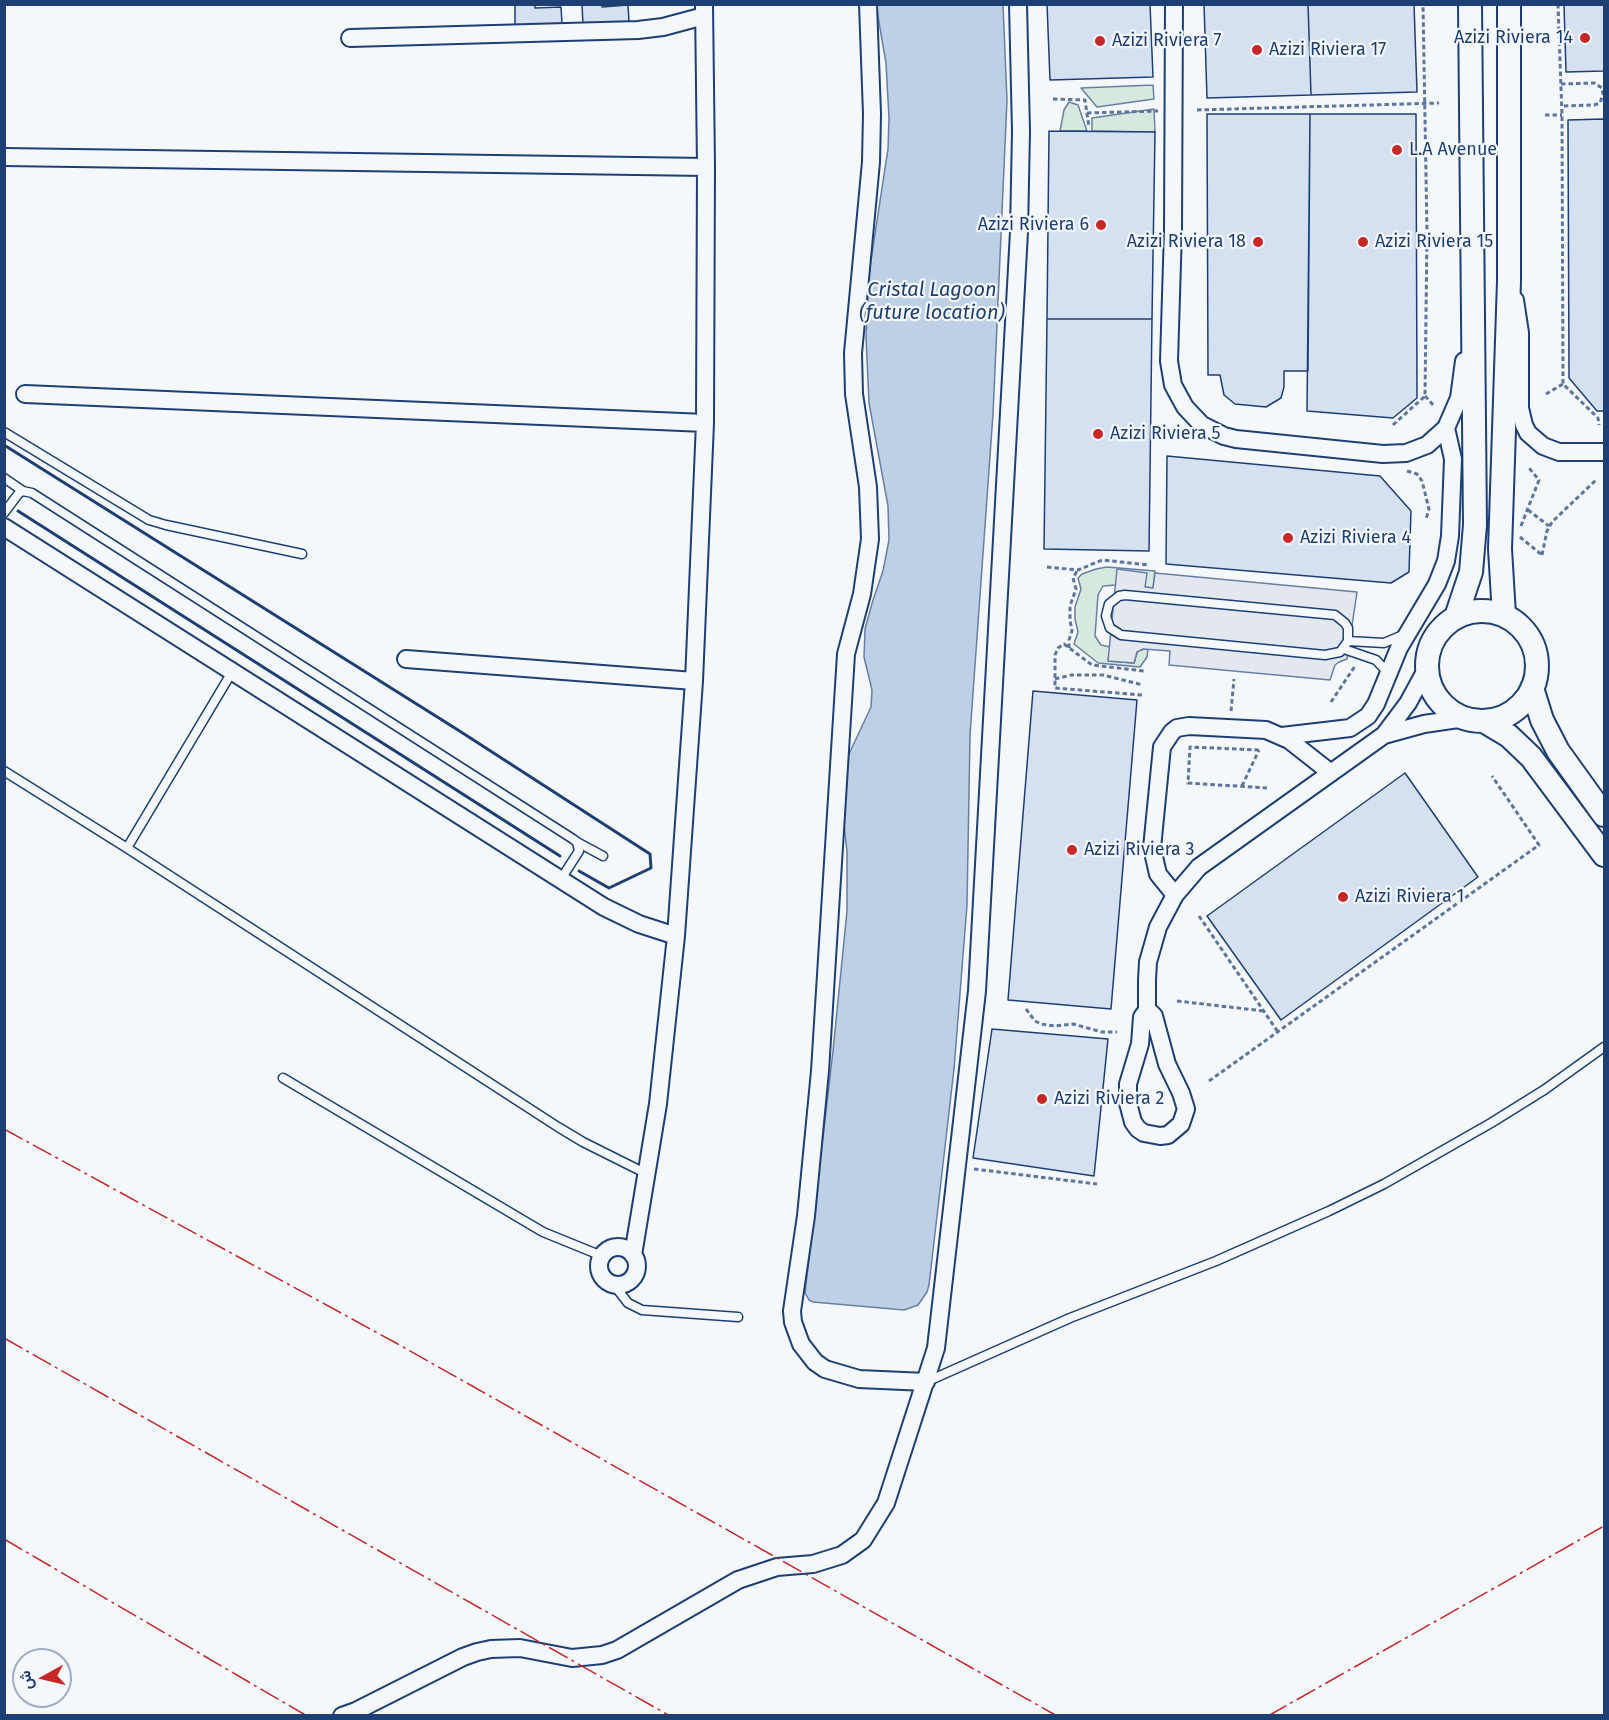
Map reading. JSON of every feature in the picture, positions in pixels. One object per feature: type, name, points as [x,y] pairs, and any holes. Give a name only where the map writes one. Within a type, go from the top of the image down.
[{"type":"street","points":[[868,4],[872,114],[871,162],[853,353],[854,394],[868,487],[870,539],[862,594],[845,661],[820,1071],[806,1216],[792,1311],[793,1322],[801,1344],[815,1362],[825,1369],[859,1379],[926,1382]]},
{"type":"street","points":[[342,1716],[477,1652],[506,1647],[572,1658],[602,1655],[632,1643],[738,1580],[777,1567],[813,1564],[842,1555],[863,1540],[886,1503],[936,1348],[971,1051],[982,932],[1019,232],[1021,132],[1018,4]]},
{"type":"street","points":[[1174,4],[1173,230],[1168,361],[1173,386],[1185,407],[1202,425],[1236,439],[1383,454],[1406,453],[1427,445],[1446,428],[1456,409],[1462,387],[1474,291]]},
{"type":"street","points":[[1456,617],[1465,595],[1474,548],[1474,291],[1470,4]]},
{"type":"street","points":[[1504,615],[1500,549],[1509,281],[1509,4]]},
{"type":"street","points":[[350,38],[638,30],[663,27],[704,10],[705,423],[694,681],[676,936],[657,1104],[633,1255],[636,1270],[628,1282],[614,1285],[602,1277],[599,1270],[602,1256],[614,1248],[621,1248],[633,1255]]},
{"type":"street","points":[[4,157],[706,167]]},
{"type":"street","points":[[1509,281],[1520,333],[1520,408],[1524,425],[1534,440],[1550,450],[1569,453],[1605,452]]},
{"type":"street","points":[[25,394],[705,423]]},
{"type":"street","points":[[1282,736],[1342,730],[1356,725],[1372,710],[1408,631],[1442,573],[1449,549],[1452,459],[1446,428]]},
{"type":"street","points":[[4,527],[621,916],[676,936]]},
{"type":"street","points":[[1384,735],[1424,724],[1475,719],[1508,714],[1518,707],[1532,688],[1537,663],[1530,640],[1515,621],[1504,615],[1480,611],[1456,617],[1446,624],[1435,638],[1428,655],[1429,679],[1439,699],[1455,714],[1475,719],[1509,736],[1531,757],[1605,855]]},
{"type":"street","points":[[406,660],[694,681]]},
{"type":"street","points":[[1148,1012],[1147,980],[1152,944],[1166,910],[1192,874],[1213,856],[1384,735],[1408,703],[1428,668]]},
{"type":"street","points":[[1532,688],[1542,720],[1558,751],[1605,815]]},
{"type":"street","points":[[1175,895],[1158,874],[1152,848],[1161,753],[1167,736],[1177,728],[1189,726],[1258,729],[1282,736],[1331,773]]},
{"type":"street","points":[[1148,1012],[1154,1016],[1167,1064],[1186,1108],[1181,1124],[1168,1134],[1160,1136],[1144,1133],[1138,1129],[1133,1122],[1128,1103],[1128,1084],[1140,1044],[1142,1017],[1148,1012]]},
{"type":"lane","points":[[4,432],[149,520],[302,554]]},
{"type":"lane","points":[[4,478],[23,491],[32,493],[577,842],[603,856]]},
{"type":"lane","points":[[4,513],[16,496],[23,491]]},
{"type":"lane","points":[[1346,645],[1349,635],[1345,623],[1335,615],[1329,614],[1125,595],[1114,599],[1106,610],[1110,628],[1121,635],[1325,655],[1335,654],[1346,645],[1384,643],[1397,639],[1408,631]]},
{"type":"lane","points":[[1346,645],[1376,660],[1389,674]]},
{"type":"lane","points":[[127,848],[232,672]]},
{"type":"lane","points":[[4,771],[558,1127],[647,1174]]},
{"type":"lane","points":[[561,879],[577,855],[579,846],[577,842]]},
{"type":"lane","points":[[926,1382],[1070,1317],[1216,1261],[1338,1207],[1438,1155],[1544,1090],[1605,1047]]},
{"type":"lane","points":[[283,1078],[543,1232],[602,1256]]},
{"type":"lane","points":[[614,1285],[628,1303],[642,1310],[738,1317]]},
{"type":"path","points":[[1423,4],[1427,233],[1425,396],[1435,407]]},
{"type":"path","points":[[1558,4],[1562,106],[1563,384],[1598,418],[1599,425]]},
{"type":"path","points":[[1561,84],[1594,83],[1602,88],[1604,94],[1600,103],[1594,105],[1562,106]]},
{"type":"path","points":[[1053,99],[1085,100],[1089,127]]},
{"type":"path","points":[[1197,110],[1439,103]]},
{"type":"path","points":[[1087,113],[1160,111]]},
{"type":"path","points":[[1545,116],[1562,115]]},
{"type":"path","points":[[1546,394],[1563,384]]},
{"type":"path","points":[[1393,425],[1425,396]]},
{"type":"path","points":[[1529,468],[1539,480],[1518,536],[1542,555],[1549,526],[1596,480]]},
{"type":"path","points":[[1402,471],[1413,472],[1420,477],[1429,509],[1426,519]]},
{"type":"path","points":[[1528,510],[1549,526]]},
{"type":"path","points":[[1047,567],[1078,570],[1102,560],[1149,565]]},
{"type":"path","points":[[1069,648],[1072,632],[1070,606],[1076,589],[1073,578],[1078,570]]},
{"type":"path","points":[[1142,695],[1055,688],[1056,651],[1064,644],[1092,665],[1144,670]]},
{"type":"path","points":[[1331,702],[1363,654]]},
{"type":"path","points":[[1055,679],[1071,675],[1102,675],[1143,685]]},
{"type":"path","points":[[1230,715],[1234,680]]},
{"type":"path","points":[[1242,786],[1262,744]]},
{"type":"path","points":[[1258,750],[1190,747],[1188,783],[1267,788]]},
{"type":"path","points":[[1209,1081],[1539,845],[1492,776]]},
{"type":"path","points":[[1199,916],[1278,1032]]},
{"type":"path","points":[[1177,1001],[1264,1011]]},
{"type":"path","points":[[1026,1010],[1035,1021],[1041,1024],[1055,1026],[1072,1024],[1102,1032],[1117,1032]]},
{"type":"path","points":[[958,1167],[1097,1184]]},
{"type":"shaded area","points":[[1153,85],[1154,99],[1097,107],[1081,88]]},
{"type":"shaded area","points":[[1069,102],[1078,105],[1087,131],[1060,131],[1064,110]]},
{"type":"shaded area","points":[[1154,109],[1155,132],[1092,131],[1092,118]]},
{"type":"shaded area","points":[[1107,567],[1155,571],[1153,588],[1145,587],[1118,570],[1116,585],[1103,586],[1098,595],[1095,636],[1101,645],[1110,647],[1108,661],[1134,663],[1138,650],[1148,649],[1147,657],[1140,667],[1098,663],[1074,644],[1078,632],[1075,607],[1081,589],[1078,578],[1082,574]]},
{"type":"shaded area","points":[[1117,569],[1147,573],[1145,587],[1153,588],[1155,573],[1357,592],[1347,659],[1335,665],[1330,680],[1169,665],[1170,651],[1143,649],[1137,652],[1134,663],[1108,661]]},
{"type":"water","name":"Cristal Lagoon (future location)","points":[[876,5],[1003,5],[1007,100],[993,414],[970,735],[967,905],[954,1069],[929,1285],[918,1305],[904,1310],[813,1302],[805,1293],[847,911],[847,852],[842,806],[848,756],[871,707],[872,690],[864,657],[865,629],[883,571],[889,540],[888,506],[869,403],[866,337],[869,273],[888,149],[889,118],[886,63]]},
{"type":"building","points":[[515,4],[535,4],[535,8],[561,7],[562,24],[515,26]]},
{"type":"building","points":[[582,4],[602,4],[602,7],[628,5],[629,22],[583,25]]},
{"type":"building","name":"Azizi Riviera 7","points":[[1047,4],[1150,4],[1153,77],[1050,80]]},
{"type":"building","name":"Azizi Riviera 17","points":[[1204,4],[1308,4],[1311,95],[1207,98]]},
{"type":"building","points":[[1308,4],[1414,4],[1417,92],[1311,95]]},
{"type":"building","name":"Azizi Riviera 14","points":[[1564,4],[1604,4],[1604,71],[1566,72]]},
{"type":"building","name":"Azizi Riviera 18","points":[[1207,114],[1310,114],[1308,371],[1284,371],[1281,398],[1266,407],[1235,404],[1224,395],[1220,375],[1208,375]]},
{"type":"building","name":"Azizi Riviera 15","points":[[1310,114],[1416,114],[1417,398],[1393,418],[1307,411]]},
{"type":"building","points":[[1604,119],[1604,411],[1597,411],[1569,378],[1568,120]]},
{"type":"building","name":"Azizi Riviera 6","points":[[1049,131],[1155,132],[1152,319],[1047,319]]},
{"type":"building","name":"Azizi Riviera 5","points":[[1047,319],[1152,319],[1149,551],[1044,549]]},
{"type":"building","name":"Azizi Riviera 4","points":[[1167,456],[1380,476],[1411,511],[1409,572],[1391,583],[1166,564]]},
{"type":"building","name":"Azizi Riviera 3","points":[[1033,691],[1137,700],[1111,1009],[1008,1000]]},
{"type":"building","name":"Azizi Riviera 1","points":[[1405,773],[1478,877],[1281,1020],[1207,916]]},
{"type":"building","name":"Azizi Riviera 2","points":[[992,1029],[1108,1039],[1094,1176],[973,1158]]},
{"type":"wall","points":[[4,445],[458,730],[650,854],[651,868],[609,888],[579,871]]},
{"type":"wall","points":[[18,511],[560,856]]},
{"type":"power","points":[[4,1129],[396,1343],[1057,1716]]},
{"type":"power","points":[[4,1338],[670,1716]]},
{"type":"power","points":[[1268,1716],[1604,1526]]},
{"type":"power","points":[[4,1539],[307,1716]]},
{"type":"place","name":"Azizi Riviera 14","points":[[1585,38]]},
{"type":"place","name":"Azizi Riviera 7","points":[[1100,41]]},
{"type":"place","name":"Azizi Riviera 17","points":[[1257,50]]},
{"type":"place","name":"L.A Avenue","points":[[1397,150]]},
{"type":"place","name":"Azizi Riviera 6","points":[[1101,225]]},
{"type":"place","name":"Azizi Riviera 18","points":[[1258,242]]},
{"type":"place","name":"Azizi Riviera 15","points":[[1363,242]]},
{"type":"place","name":"Azizi Riviera 5","points":[[1098,434]]},
{"type":"place","name":"Azizi Riviera 4","points":[[1288,538]]},
{"type":"place","name":"Azizi Riviera 3","points":[[1072,850]]},
{"type":"place","name":"Azizi Riviera 1","points":[[1343,897]]},
{"type":"place","name":"Azizi Riviera 2","points":[[1042,1099]]}]
